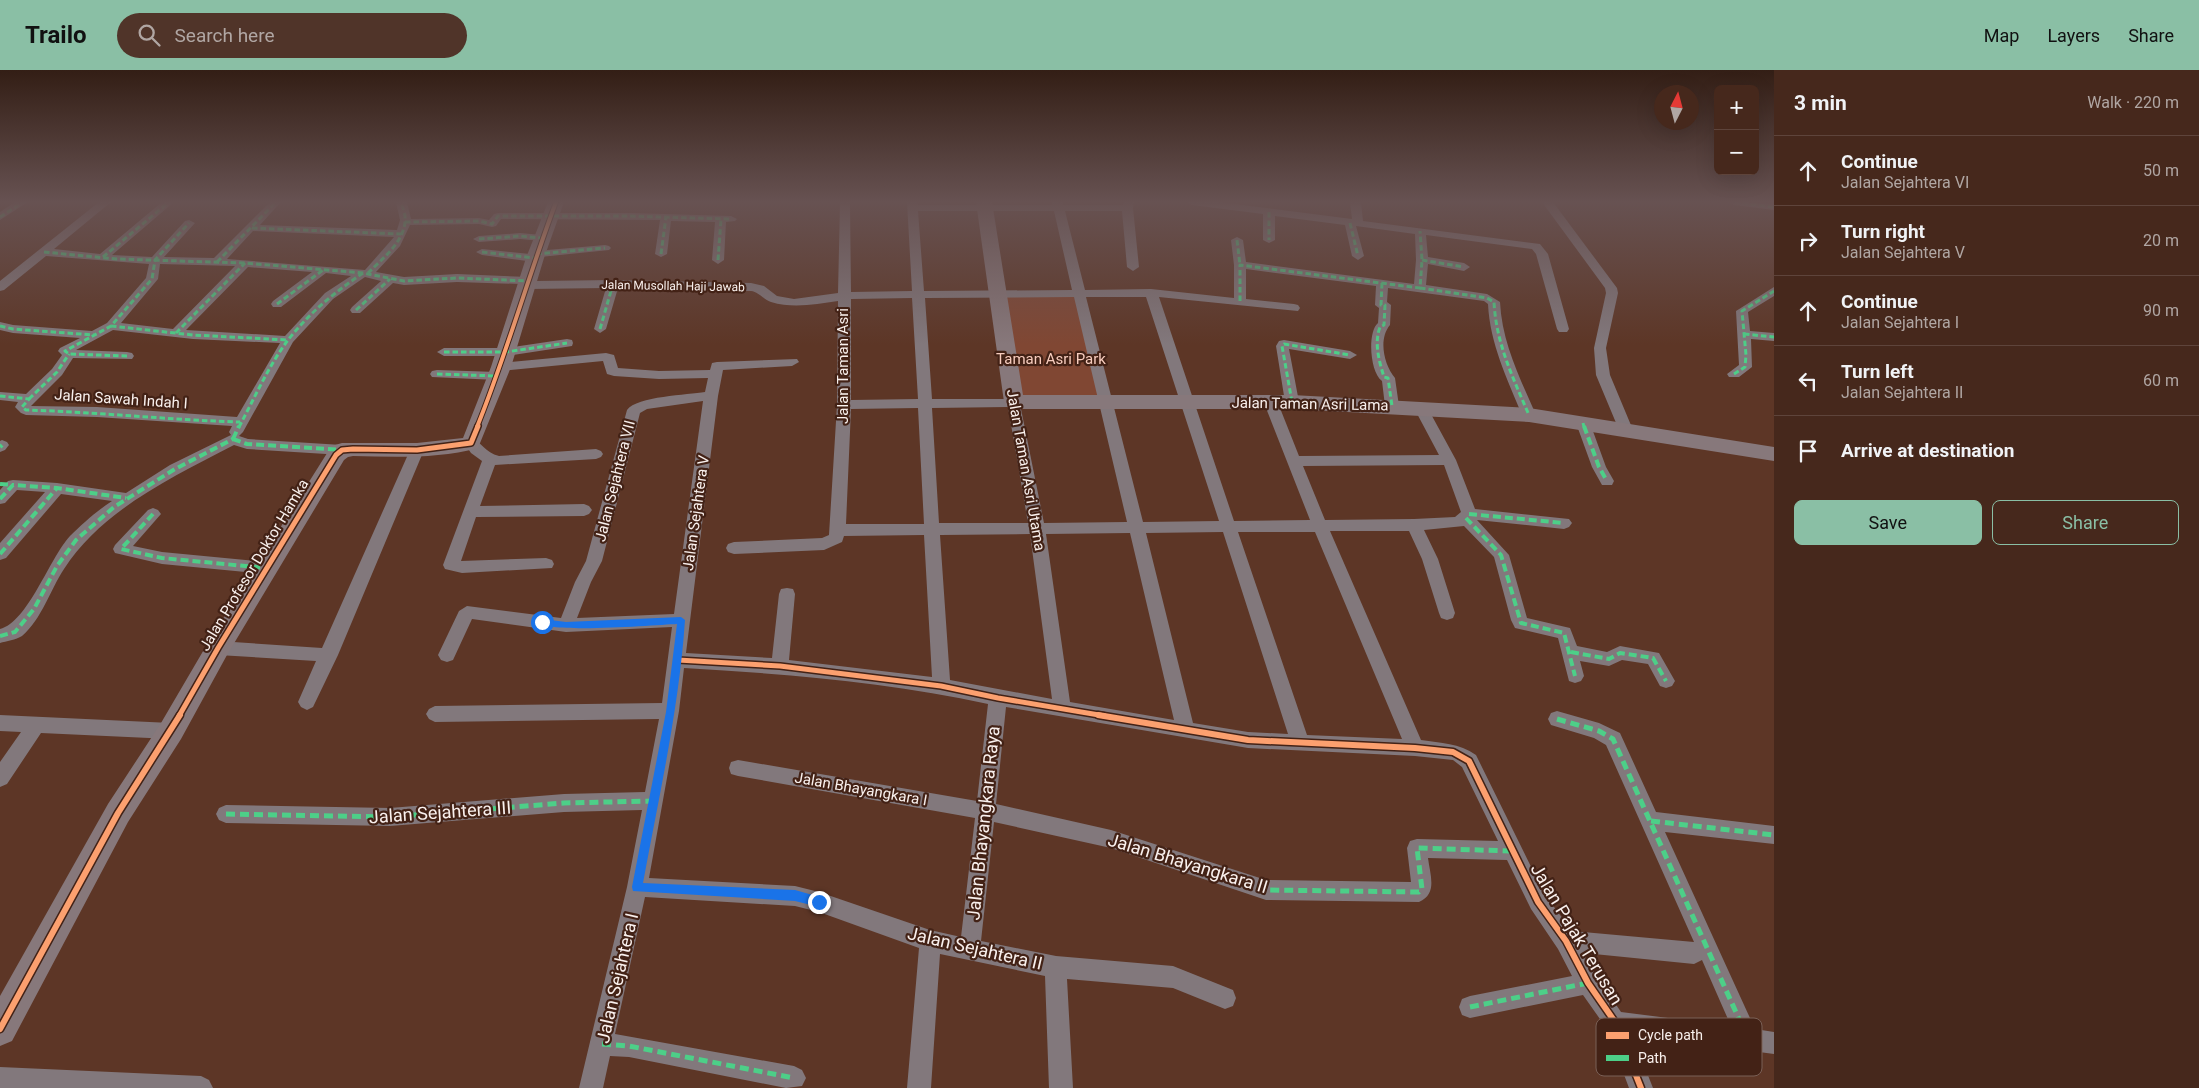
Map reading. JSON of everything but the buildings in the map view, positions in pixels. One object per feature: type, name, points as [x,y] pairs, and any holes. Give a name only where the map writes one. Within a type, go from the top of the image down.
[{"type":"street","points":[[1,286],[47,250]]},
{"type":"street","points":[[103,257],[112,250]]},
{"type":"street","points":[[127,356],[69,354],[65,351],[111,326],[152,279],[154,260],[164,250]]},
{"type":"street","points":[[217,262],[230,250]]},
{"type":"street","points":[[0,636],[14,632],[34,609],[57,566],[76,540],[126,498],[233,438],[240,422],[288,340],[329,296],[365,273],[390,250]]},
{"type":"street","points":[[538,250],[501,365],[471,442],[473,448],[490,460],[596,454]]},
{"type":"street","points":[[482,252],[555,250]]},
{"type":"street","points":[[661,254],[662,250]]},
{"type":"street","points":[[718,260],[720,250]]},
{"type":"street","name":"Jalan Taman Asri","points":[[838,530],[844,405],[844,250]]},
{"type":"street","points":[[915,250],[926,404],[931,528],[941,686]]},
{"type":"street","name":"Jalan Taman Asri Utama","points":[[991,250],[1014,402],[1037,528],[1062,709]]},
{"type":"street","points":[[1068,250],[1186,730]]},
{"type":"street","points":[[1132,250],[1133,267]]},
{"type":"street","points":[[1238,250],[1240,301]]},
{"type":"street","points":[[1357,250],[1358,256]]},
{"type":"street","points":[[1420,288],[1421,250]]},
{"type":"street","points":[[1539,250],[1563,329]]},
{"type":"street","points":[[1582,250],[1611,288],[1612,293],[1600,348],[1603,375],[1626,430]]},
{"type":"street","points":[[44,252],[154,260],[245,263],[365,273],[390,280],[477,278],[528,283]]},
{"type":"street","points":[[1422,260],[1464,267]]},
{"type":"street","points":[[176,333],[245,263]]},
{"type":"street","points":[[1240,265],[1487,298],[1494,302],[1495,323],[1502,351],[1529,415]]},
{"type":"street","points":[[277,304],[323,270]]},
{"type":"street","points":[[356,310],[390,280]]},
{"type":"street","name":"Jalan Musollah Haji Jawab","points":[[528,283],[752,288],[760,289],[773,299],[794,302],[843,296]]},
{"type":"street","points":[[1382,283],[1381,305],[1384,305],[1385,313],[1384,325],[1380,327],[1377,335],[1379,362],[1384,377],[1388,378],[1392,406]]},
{"type":"street","points":[[600,328],[612,284]]},
{"type":"street","points":[[1734,374],[1745,367],[1742,311],[1774,291]]},
{"type":"street","points":[[843,296],[1151,293],[1294,308]]},
{"type":"street","points":[[1151,293],[1300,742]]},
{"type":"street","points":[[0,326],[12,329],[94,335]]},
{"type":"street","points":[[111,326],[176,333],[288,340]]},
{"type":"street","points":[[1744,334],[1774,337]]},
{"type":"street","points":[[444,352],[501,365],[567,343]]},
{"type":"street","points":[[1292,402],[1282,346],[1284,344],[1350,355]]},
{"type":"street","points":[[0,396],[29,399],[57,372],[69,354]]},
{"type":"street","points":[[437,374],[501,365],[606,356],[609,358],[612,371],[614,372],[659,375],[792,362]]},
{"type":"street","name":"Jalan Sejahtera V","points":[[678,660],[681,620],[711,396],[717,370]]},
{"type":"street","name":"Jalan Sejahtera VII","points":[[566,625],[594,562],[634,410],[644,405],[711,396]]},
{"type":"street","name":"Jalan Sawah Indah I","points":[[29,399],[22,407],[26,410],[97,412],[203,421],[240,422]]},
{"type":"street","name":"Jalan Taman Asri Lama","points":[[844,405],[1014,402],[1292,402],[1392,406],[1529,415],[1774,454]]},
{"type":"street","points":[[1271,403],[1320,526],[1415,748]]},
{"type":"street","points":[[1421,408],[1449,460],[1468,516],[1501,555],[1519,620],[1527,625],[1564,633],[1571,652],[1575,676]]},
{"type":"street","points":[[1583,423],[1607,481]]},
{"type":"street","points":[[233,438],[247,444],[342,450],[417,450],[457,446],[471,442]]},
{"type":"street","name":"Jalan Profesor Doktor Hamka","points":[[0,1029],[118,813],[171,731],[266,568],[336,455],[342,450]]},
{"type":"street","points":[[307,702],[417,450]]},
{"type":"street","points":[[490,460],[451,565],[462,567],[546,564]]},
{"type":"street","points":[[1295,461],[1449,460]]},
{"type":"street","points":[[0,499],[6,484],[57,488],[126,498]]},
{"type":"street","points":[[0,554],[57,488]]},
{"type":"street","points":[[471,512],[584,510]]},
{"type":"street","points":[[153,514],[121,549],[162,558],[266,568]]},
{"type":"street","points":[[734,548],[824,544],[836,538],[838,530],[1414,525],[1458,522],[1468,516],[1564,522]]},
{"type":"street","points":[[1414,525],[1430,559],[1447,613]]},
{"type":"street","points":[[780,666],[786,594]]},
{"type":"street","points":[[447,655],[467,613],[514,616],[566,625],[681,620]]},
{"type":"street","points":[[218,648],[328,655]]},
{"type":"street","points":[[1571,652],[1609,659],[1620,653],[1653,658],[1666,681]]},
{"type":"street","name":"Jalan Pajak Terusan","points":[[678,660],[780,666],[941,686],[998,698],[1248,740],[1415,748],[1454,752],[1468,761],[1538,902],[1566,941],[1588,983],[1612,1018]]},
{"type":"street","name":"Jalan Sejahtera I","points":[[592,1088],[637,887],[678,660]]},
{"type":"street","name":"Jalan Bhayangkara Raya","points":[[970,947],[998,698]]},
{"type":"street","points":[[435,714],[670,712]]},
{"type":"street","points":[[1557,719],[1599,731],[1613,739],[1652,821],[1739,1018]]},
{"type":"street","points":[[0,723],[171,731]]},
{"type":"street","points":[[0,778],[37,724]]},
{"type":"street","name":"Jalan Bhayangkara I","points":[[738,768],[984,810]]},
{"type":"street","name":"Jalan Sejahtera III","points":[[226,814],[390,817],[564,803],[654,801]]},
{"type":"street","name":"Jalan Bhayangkara II","points":[[984,810],[1111,839],[1266,890],[1419,892],[1422,889]]},
{"type":"street","points":[[1652,821],[1774,835]]},
{"type":"street","points":[[1422,889],[1418,848],[1511,850]]},
{"type":"street","name":"Jalan Sejahtera II","points":[[637,887],[795,896],[819,902],[930,941],[970,947],[1056,966],[1173,977],[1225,998]]},
{"type":"street","points":[[919,1088],[930,941]]},
{"type":"street","points":[[1566,941],[1694,953]]},
{"type":"street","points":[[1056,966],[1062,1088]]},
{"type":"street","points":[[1470,1007],[1588,983]]},
{"type":"street","points":[[602,1044],[637,1047],[794,1078]]},
{"type":"street","name":"Jalan Pajak Terusan","points":[[1636,1076],[1641,1088]]},
{"type":"street","points":[[0,1079],[200,1088]]},
{"type":"green space","name":"Taman Asri Park","points":[[999,295],[1078,295],[1109,403],[1013,405]]},
{"type":"marked path","points":[[103,257],[112,250]]},
{"type":"marked path","points":[[127,356],[69,354],[65,351],[111,326],[152,279],[155,260],[165,250]]},
{"type":"marked path","points":[[217,262],[229,250]]},
{"type":"marked path","points":[[368,273],[391,250]]},
{"type":"marked path","points":[[536,254],[588,250]]},
{"type":"marked path","points":[[661,254],[662,250]]},
{"type":"marked path","points":[[718,260],[719,250]]},
{"type":"marked path","points":[[1238,250],[1240,265]]},
{"type":"marked path","points":[[1356,250],[1358,256]]},
{"type":"marked path","points":[[1240,301],[1240,265],[1420,288],[1421,250]]},
{"type":"marked path","points":[[44,252],[117,259],[245,263],[363,273],[404,281],[457,278],[529,281]]},
{"type":"marked path","points":[[482,252],[535,258]]},
{"type":"marked path","points":[[1422,260],[1464,267]]},
{"type":"marked path","points":[[176,333],[245,263]]},
{"type":"marked path","points":[[277,304],[323,270]]},
{"type":"marked path","points":[[233,439],[289,339],[323,303],[363,273]]},
{"type":"marked path","points":[[356,310],[390,279]]},
{"type":"marked path","points":[[1382,283],[1381,305],[1385,305],[1384,325],[1380,327],[1377,335],[1379,361],[1384,377],[1388,378],[1392,406]]},
{"type":"marked path","points":[[600,329],[613,284]]},
{"type":"marked path","points":[[1420,288],[1487,298],[1494,302],[1495,323],[1502,351],[1529,415]]},
{"type":"marked path","points":[[1734,374],[1745,367],[1746,355],[1742,311],[1774,291]]},
{"type":"marked path","points":[[0,326],[13,329],[94,335]]},
{"type":"marked path","points":[[111,326],[193,335],[288,340]]},
{"type":"marked path","points":[[1744,334],[1774,337]]},
{"type":"marked path","points":[[444,352],[506,352],[567,343]]},
{"type":"marked path","points":[[1292,402],[1282,346],[1284,344],[1350,355]]},
{"type":"marked path","points":[[29,399],[57,372],[69,354]]},
{"type":"marked path","points":[[437,374],[497,376]]},
{"type":"marked path","points":[[0,396],[29,399],[22,407],[26,410],[97,412],[203,421],[240,422]]},
{"type":"marked path","points":[[1583,423],[1599,467],[1607,481]]},
{"type":"marked path","points":[[233,439],[247,444],[342,450]]},
{"type":"marked path","points":[[0,636],[15,632],[34,609],[57,566],[76,540],[114,507],[175,469],[233,439]]},
{"type":"marked path","points":[[0,484],[13,485]]},
{"type":"marked path","points":[[0,499],[13,485],[57,488],[126,498]]},
{"type":"marked path","points":[[0,554],[57,488]]},
{"type":"marked path","points":[[153,514],[121,549],[162,558],[266,568]]},
{"type":"marked path","points":[[1469,514],[1564,523]]},
{"type":"marked path","points":[[1466,518],[1501,555],[1521,623],[1564,633],[1575,676]]},
{"type":"marked path","points":[[1571,652],[1609,659],[1620,653],[1653,658],[1666,681]]},
{"type":"marked path","points":[[1557,719],[1599,731],[1613,739],[1739,1018]]},
{"type":"marked path","points":[[226,814],[390,817],[564,803],[653,801]]},
{"type":"marked path","points":[[1651,821],[1774,835]]},
{"type":"marked path","points":[[1243,884],[1266,890],[1419,892],[1422,889],[1417,848],[1511,851],[1509,846]]},
{"type":"marked path","points":[[1470,1007],[1588,983]]},
{"type":"marked path","points":[[602,1044],[629,1046],[794,1078]]},
{"type":"cycle path","points":[[0,1029],[118,813],[171,731],[218,648],[336,455],[342,450],[353,449],[417,450],[471,443],[501,367],[538,250]]},
{"type":"cycle path","points":[[678,660],[780,666],[941,686],[998,698],[1248,740],[1415,748],[1453,752],[1461,755],[1469,761],[1538,902],[1566,941],[1588,983],[1612,1018]]},
{"type":"cycle path","points":[[1636,1076],[1641,1088]]},
{"type":"route","points":[[542,622],[566,625],[681,620],[678,660],[670,712],[637,887],[795,896],[819,902]]}]
